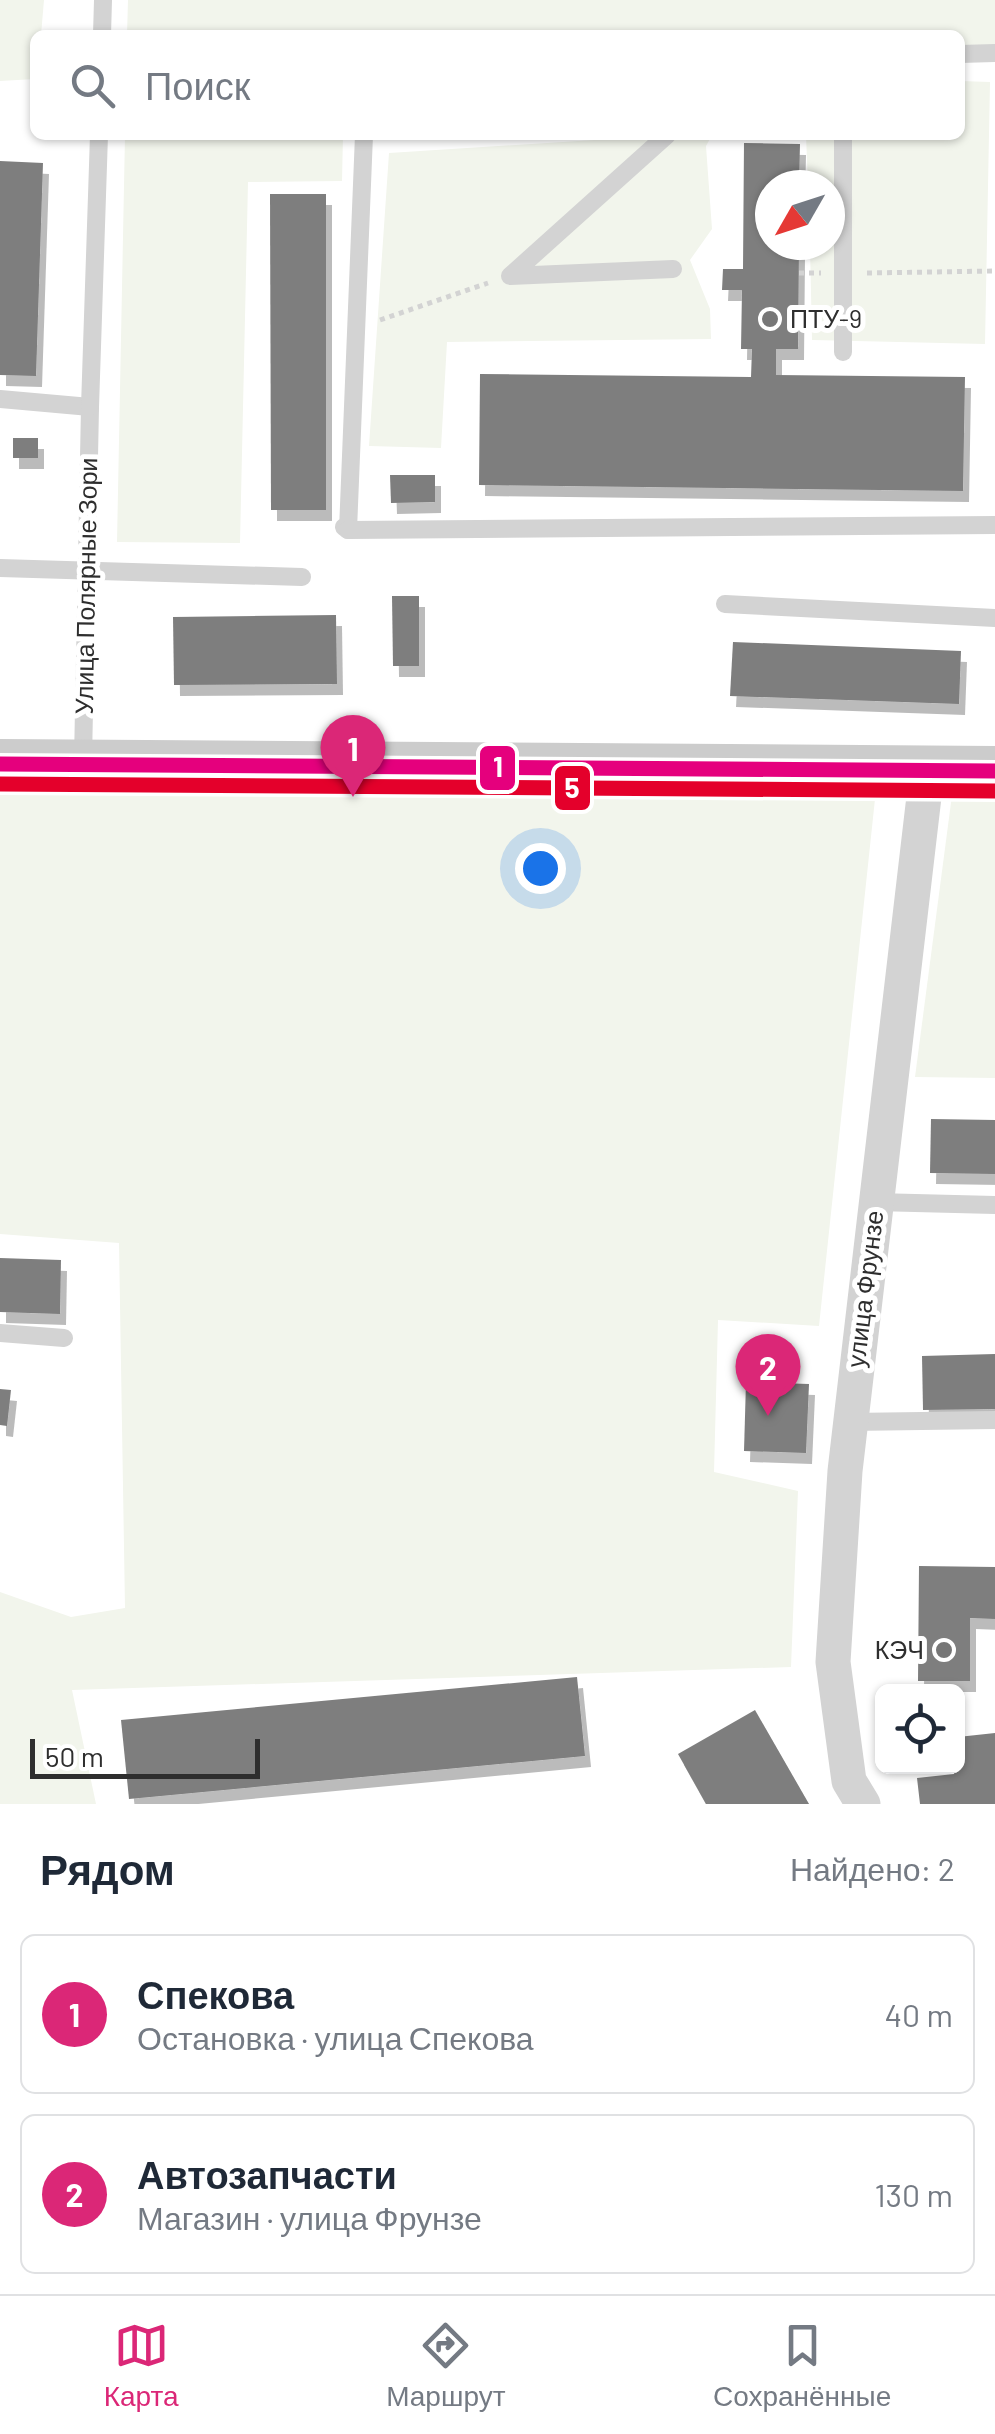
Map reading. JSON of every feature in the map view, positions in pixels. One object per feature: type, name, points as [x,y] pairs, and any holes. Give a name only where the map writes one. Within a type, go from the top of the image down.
[{"type":"main road","points":[[0,764],[995,771]]},
{"type":"street","name":"улица Фрунзе","points":[[863,1804],[849,1782],[833,1662],[848,1422],[928,771]]},
{"type":"lane","points":[[102,30],[103,0]]},
{"type":"lane","points":[[965,54],[995,53]]},
{"type":"lane","name":"Улица Полярные Зори","points":[[83,765],[99,140]]},
{"type":"lane","points":[[364,140],[346,528],[995,525]]},
{"type":"lane","points":[[510,276],[661,140]]},
{"type":"lane","points":[[843,140],[843,352]]},
{"type":"lane","points":[[510,276],[672,269]]},
{"type":"lane","points":[[0,399],[90,406]]},
{"type":"lane","points":[[0,568],[302,577]]},
{"type":"lane","points":[[725,604],[995,618]]},
{"type":"lane","points":[[875,1202],[995,1205]]},
{"type":"lane","points":[[0,1333],[64,1338]]},
{"type":"lane","points":[[848,1422],[995,1420]]},
{"type":"path","points":[[798,273],[995,272]]},
{"type":"path","points":[[356,331],[405,310],[510,276]]},
{"type":"shaded area","points":[[0,0],[44,0],[41,30],[30,30],[30,79],[0,81]]},
{"type":"shaded area","points":[[128,0],[995,0],[995,46],[965,45],[965,30],[127,30]]},
{"type":"shaded area","points":[[965,81],[990,82],[985,344],[812,340],[810,260],[845,260],[845,170],[807,170],[806,140],[965,140]]},
{"type":"shaded area","points":[[125,140],[343,140],[342,181],[248,182],[240,543],[117,542]]},
{"type":"shaded area","points":[[594,140],[709,140],[706,146],[712,229],[690,260],[710,309],[711,339],[447,342],[441,448],[369,446],[389,153]]},
{"type":"shaded area","points":[[0,791],[875,799],[819,1326],[718,1320],[714,1472],[798,1491],[791,1667],[72,1690],[96,1804],[0,1804],[0,1592],[71,1617],[125,1608],[119,1243],[0,1234]]},
{"type":"shaded area","points":[[952,795],[995,795],[995,1078],[915,1077]]},
{"type":"building","name":"ПТУ-9","points":[[744,143],[800,144],[799,170],[755,170],[755,260],[799,260],[798,349],[776,349],[776,375],[965,377],[963,491],[479,485],[480,374],[751,377],[752,349],[741,349],[742,290],[722,290],[723,269],[743,269]]},
{"type":"building","points":[[0,161],[43,163],[36,376],[0,375]]},
{"type":"building","points":[[270,194],[326,194],[326,510],[271,510]]},
{"type":"building","points":[[13,438],[38,438],[38,458],[13,458]]},
{"type":"building","points":[[390,475],[435,475],[435,502],[391,503]]},
{"type":"building","points":[[392,596],[419,596],[419,666],[393,666]]},
{"type":"building","points":[[336,615],[337,684],[174,685],[173,617]]},
{"type":"building","points":[[733,642],[961,651],[959,704],[730,696]]},
{"type":"building","points":[[931,1119],[995,1120],[995,1174],[930,1173]]},
{"type":"building","points":[[0,1258],[61,1260],[60,1314],[0,1312]]},
{"type":"building","points":[[995,1354],[995,1409],[923,1410],[922,1356]]},
{"type":"building","points":[[746,1382],[809,1384],[806,1453],[744,1451]]},
{"type":"building","points":[[0,1389],[11,1390],[7,1426],[0,1425]]},
{"type":"building","name":"КЭЧ","points":[[919,1566],[995,1567],[995,1619],[970,1618],[970,1681],[918,1681]]},
{"type":"building","points":[[577,1677],[585,1756],[129,1799],[121,1720]]},
{"type":"building","points":[[755,1710],[809,1804],[706,1804],[678,1754]]},
{"type":"building","points":[[995,1733],[995,1804],[920,1804],[917,1778],[965,1774],[965,1736]]},
{"type":"transit line","name":"1","points":[[0,764],[995,771]]},
{"type":"transit line","name":"5","points":[[0,784],[995,791]]},
{"type":"place","name":"ПТУ-9","points":[[770,319]]},
{"type":"place","name":"Спекова","points":[[353,797]]},
{"type":"place","name":"Автозапчасти","points":[[768,1416]]},
{"type":"place","name":"КЭЧ","points":[[944,1650]]}]
